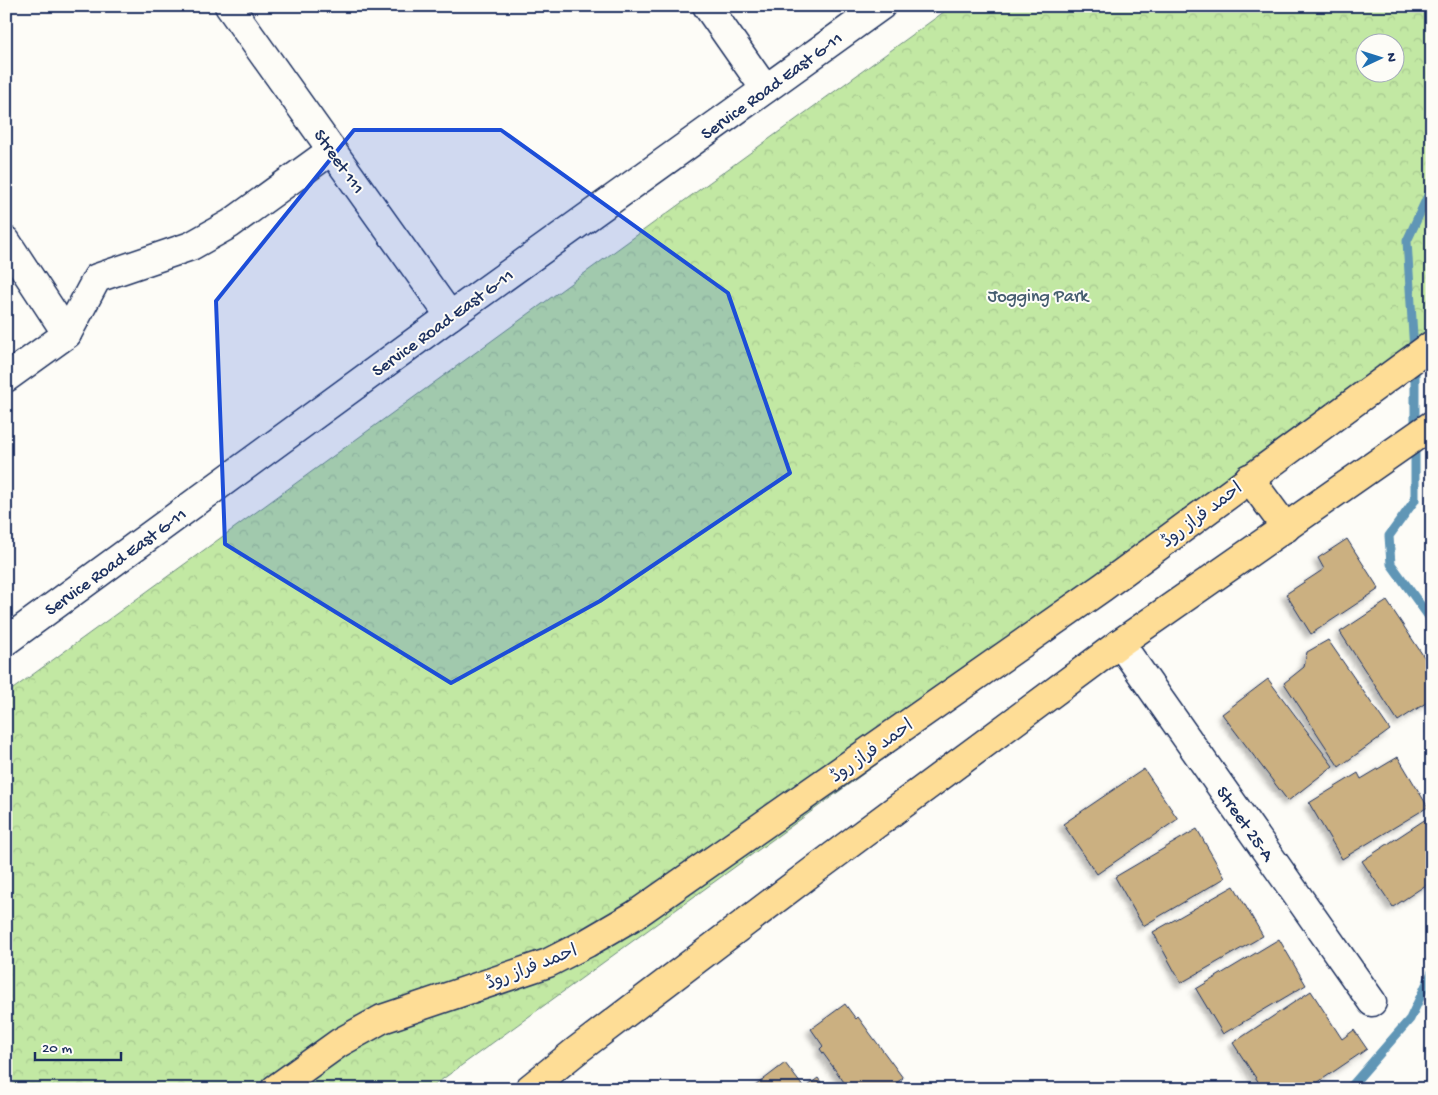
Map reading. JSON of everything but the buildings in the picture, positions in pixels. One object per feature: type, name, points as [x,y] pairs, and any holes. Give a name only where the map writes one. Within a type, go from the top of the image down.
[{"type":"main road","name":"احمد فراز روڈ","points":[[275,1089],[339,1043],[382,1019],[548,963],[587,944],[635,915],[1103,586],[1432,345]]},
{"type":"main road","points":[[529,1089],[576,1051],[814,871],[1120,643],[1432,425]]},
{"type":"main road","points":[[1249,478],[1286,528]]},
{"type":"street","name":"Street 111","points":[[229,6],[450,316]]},
{"type":"street","points":[[707,6],[765,89]]},
{"type":"street","name":"Service Road East G-11","points":[[6,641],[450,316],[881,6]]},
{"type":"street","points":[[6,378],[67,334],[97,278],[191,246],[230,224],[332,150]]},
{"type":"street","points":[[6,241],[67,334]]},
{"type":"street","name":"Street 25-A","points":[[1120,643],[1372,1002]]},
{"type":"highlighted area","points":[[354,130],[501,130],[728,293],[790,473],[600,601],[451,683],[225,544],[216,301]]},
{"type":"green space","name":"Jogging Park","points":[[952,6],[1432,6],[1432,361],[429,1089],[6,1089],[6,694]]},
{"type":"waterway","points":[[1414,351],[1407,241],[1432,187]]},
{"type":"waterway","points":[[1415,364],[1415,500],[1389,536],[1391,564],[1432,621]]},
{"type":"waterway","points":[[1349,1089],[1410,1019],[1432,972]]}]
